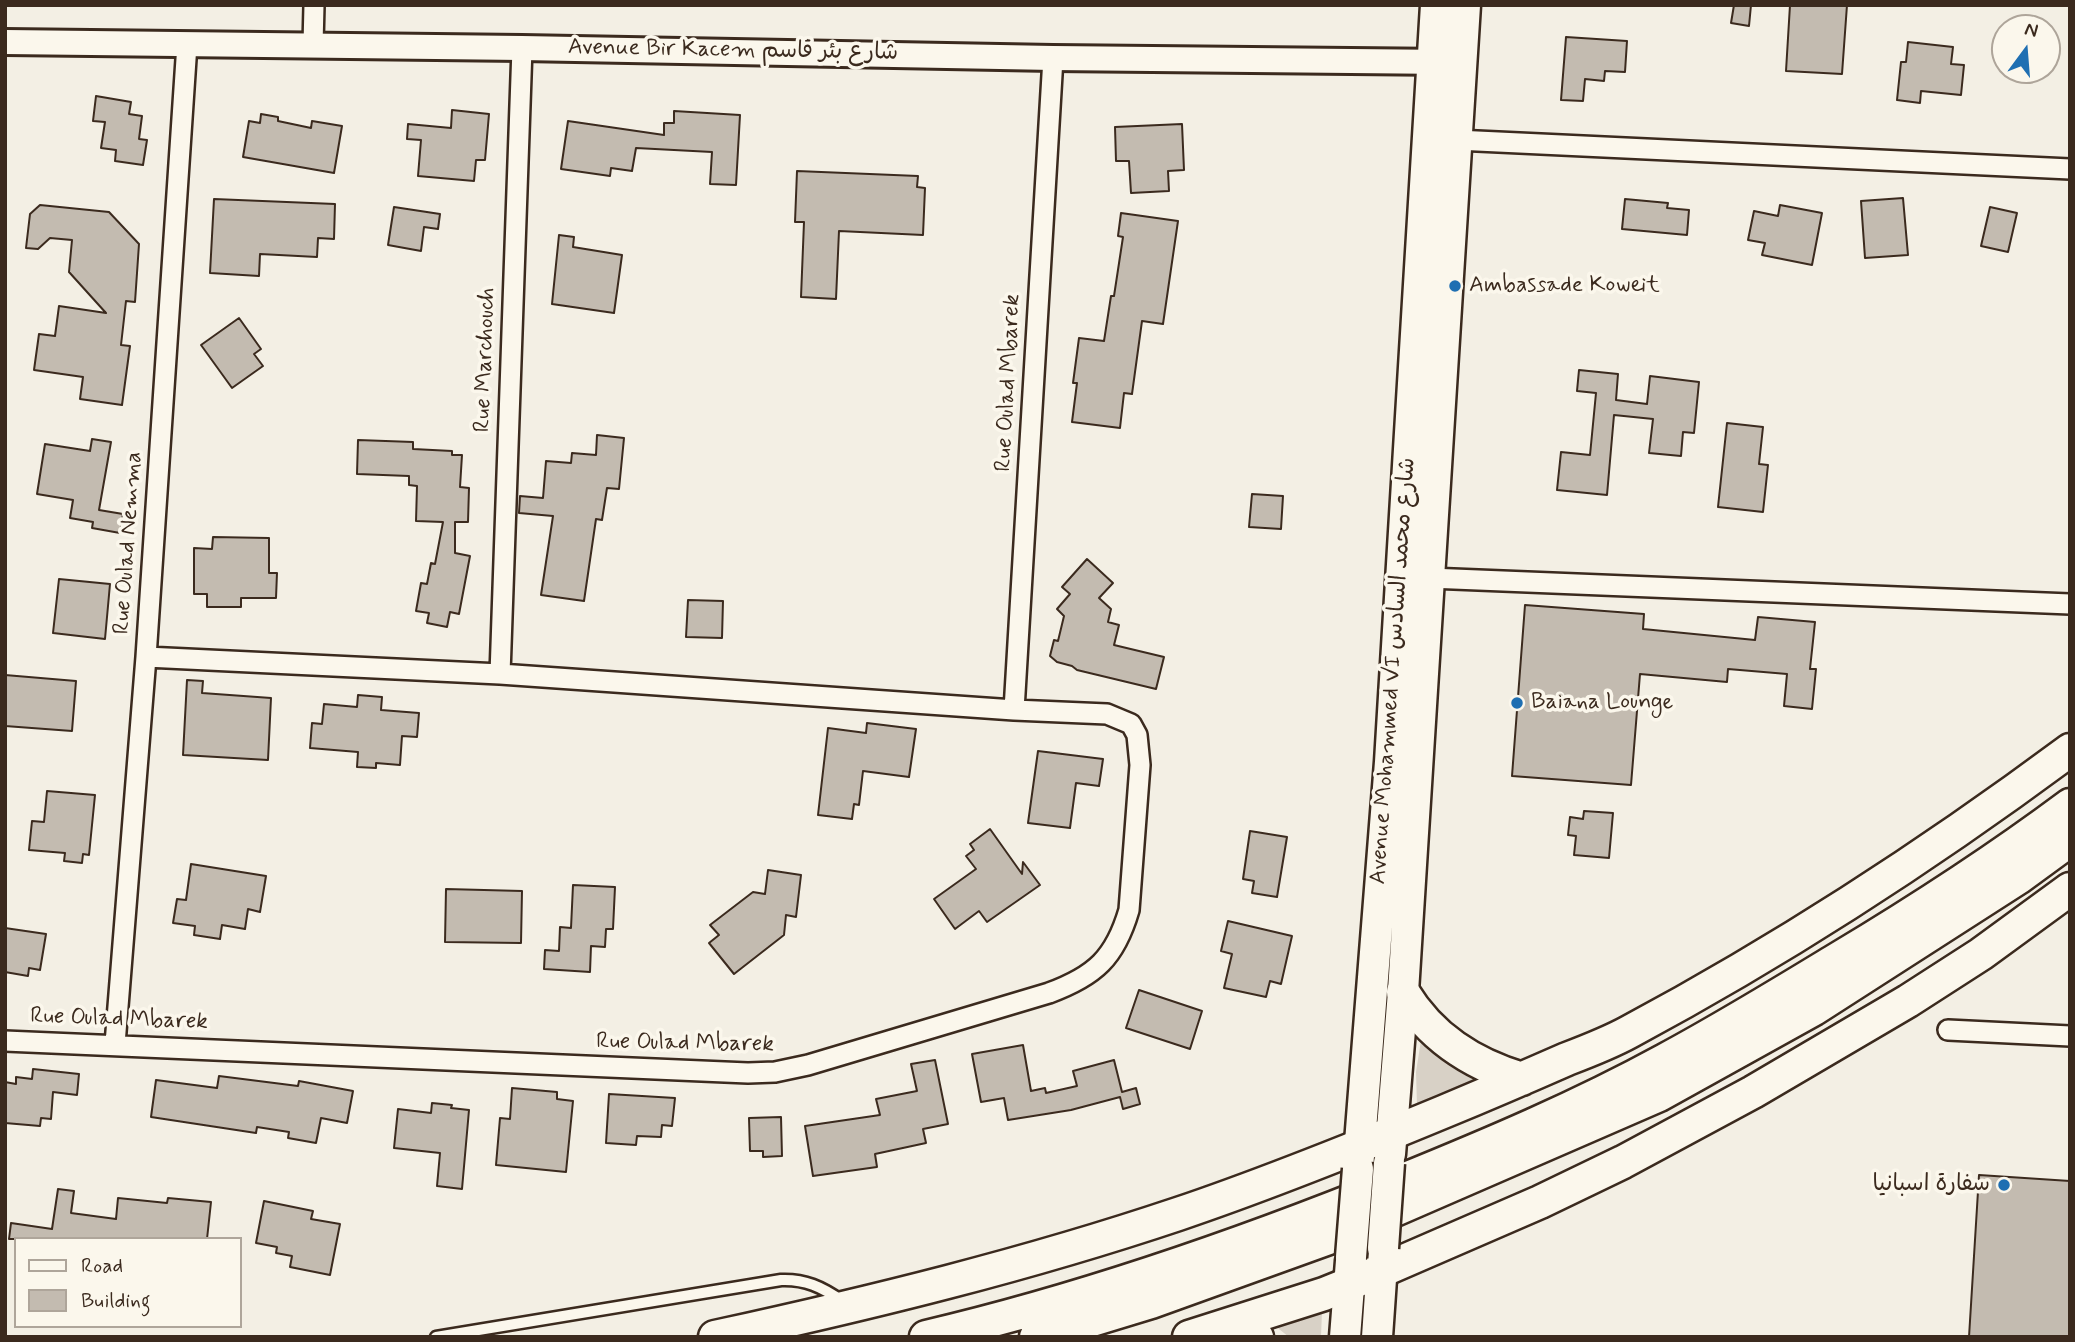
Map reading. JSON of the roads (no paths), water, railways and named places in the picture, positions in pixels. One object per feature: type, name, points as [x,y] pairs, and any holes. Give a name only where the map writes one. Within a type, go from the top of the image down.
[{"type":"highway","points":[[715,1337],[850,1308],[1060,1251],[1390,1148],[1522,1079],[1625,1034],[1742,967],[1880,882],[2001,801],[2070,750]]},
{"type":"highway","points":[[926,1337],[1054,1303],[1237,1244],[1345,1203],[1552,1117],[1665,1060],[1793,987],[1959,883],[2070,805]]},
{"type":"highway","points":[[1037,1337],[1151,1302],[1337,1235],[1659,1095],[1814,1009],[2018,878],[2070,840]]},
{"type":"highway","points":[[1203,1332],[1324,1294],[1350,1271],[1540,1202],[1611,1168],[1753,1092],[1919,995],[2070,889]]},
{"type":"highway","points":[[1403,992],[1426,1024],[1452,1047],[1486,1066],[1522,1079]]},
{"type":"main road","name":"Avenue Mohammed VI شارع محمد السادس","points":[[1377,1337],[1403,992],[1456,141],[1447,62],[1436,5]]},
{"type":"main road","name":"Avenue Mohammed VI شارع محمد السادس","points":[[1345,1337],[1447,62],[1465,5]]},
{"type":"main road","points":[[1203,1332],[1240,1331],[1258,1337]]},
{"type":"street","points":[[313,45],[314,5]]},
{"type":"street","name":"Avenue Bir Kacem شارع بئر قاسم","points":[[5,42],[1447,62]]},
{"type":"street","name":"Rue Oulad Nemma","points":[[115,1044],[146,657],[187,44]]},
{"type":"street","name":"Rue Marchouch","points":[[500,674],[522,48]]},
{"type":"street","name":"Rue Oulad Mbarek","points":[[1014,710],[1053,58]]},
{"type":"street","points":[[1456,141],[2070,169]]},
{"type":"street","points":[[1429,578],[2070,604]]},
{"type":"street","name":"Rue Oulad Mbarek","points":[[5,1041],[775,1072],[808,1066],[1074,984],[1095,971],[1112,951],[1123,931],[1129,910],[1140,765],[1139,747],[1131,724],[1107,714],[1014,710],[500,674],[146,657]]},
{"type":"street","points":[[1948,1030],[2070,1037]]},
{"type":"lane","points":[[436,1337],[781,1280],[805,1281],[818,1286],[850,1308]]},
{"type":"place","name":"Ambassade Koweit","points":[[1455,286]]},
{"type":"place","name":"Baiana Lounge","points":[[1517,703]]},
{"type":"place","name":"سفارة اسبانيا","points":[[2004,1185]]}]
